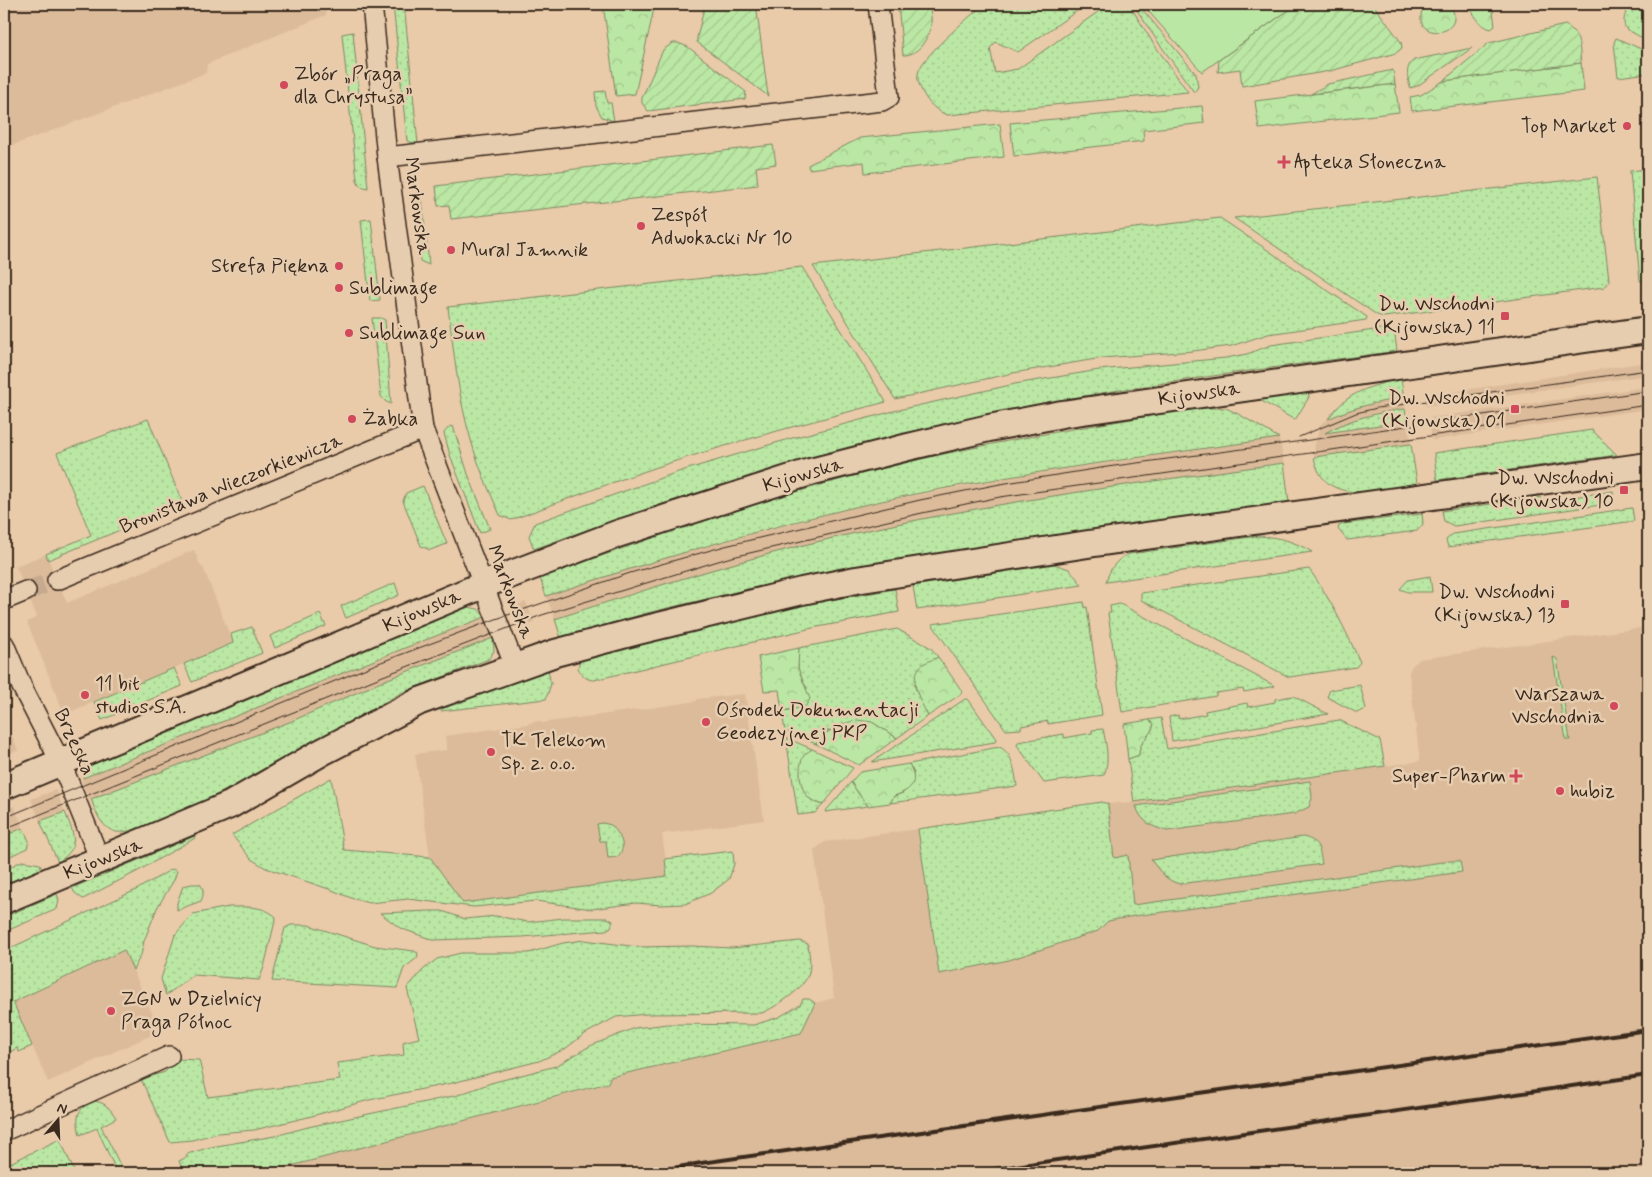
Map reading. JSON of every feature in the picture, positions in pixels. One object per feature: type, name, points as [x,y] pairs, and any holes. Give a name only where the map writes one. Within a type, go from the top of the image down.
[{"type":"street","name":"Markowska","points":[[372,4],[387,157],[423,429],[515,667]]},
{"type":"street","points":[[387,157],[882,101],[889,97],[878,4]]},
{"type":"street","name":"Kijowska","points":[[4,786],[483,585],[617,534],[837,465],[908,446],[1062,414],[1648,330]]},
{"type":"street","name":"Bronisława Wieczorkiewicza","points":[[57,580],[423,429]]},
{"type":"street","name":"Kijowska","points":[[4,900],[230,806],[322,752],[420,701],[556,653],[638,630],[856,580],[1088,544],[1648,466]]},
{"type":"street","points":[[4,600],[26,591]]},
{"type":"street","name":"Brzeska","points":[[4,644],[22,687],[61,763],[100,860]]},
{"type":"street","points":[[4,1131],[168,1056]]},
{"type":"shaded area","points":[[4,4],[325,4],[326,15],[207,64],[206,73],[8,147],[10,154],[4,157]]},
{"type":"shaded area","points":[[1648,362],[1648,375],[1426,406],[1425,396]]},
{"type":"shaded area","points":[[1648,387],[1648,409],[1432,440],[1429,418]]},
{"type":"shaded area","points":[[1404,398],[1405,409],[1369,415],[1327,432],[1407,421],[1411,444],[1314,457],[1315,444],[1323,422],[1344,411],[1363,405]]},
{"type":"shaded area","points":[[1279,438],[1284,463],[1009,503],[942,516],[635,592],[555,619],[546,596],[628,568],[855,507],[1025,475]]},
{"type":"shaded area","points":[[194,550],[201,567],[203,567],[233,643],[72,711],[62,708],[27,622],[37,617],[16,566],[46,554],[67,603]]},
{"type":"shaded area","points":[[526,602],[534,623],[521,628],[514,606]]},
{"type":"shaded area","points":[[485,617],[493,638],[388,679],[292,721],[89,800],[81,779]]},
{"type":"shaded area","points":[[1648,627],[1648,1173],[264,1173],[608,1084],[609,1077],[801,1033],[815,1003],[834,998],[814,850],[825,842],[918,829],[939,974],[1098,931],[1108,921],[1127,855],[1114,858],[1108,804],[1134,802],[1420,761],[1409,672],[1412,666],[1420,659]]},
{"type":"shaded area","points":[[745,694],[764,820],[662,834],[668,876],[463,903],[430,857],[415,754],[447,750],[445,736],[540,721],[541,723],[644,709],[697,701],[697,699]]},
{"type":"shaded area","points":[[4,718],[18,750],[4,756]]},
{"type":"shaded area","points":[[56,790],[65,812],[40,821],[31,799]]},
{"type":"shaded area","points":[[14,806],[23,828],[4,836],[4,811]]},
{"type":"shaded area","points":[[124,950],[160,1031],[48,1082],[13,1002]]},
{"type":"green space","points":[[393,4],[404,4],[418,144],[407,141]]},
{"type":"green space","points":[[603,4],[655,4],[635,94],[616,96]]},
{"type":"green space","points":[[705,4],[756,4],[768,96],[697,42]]},
{"type":"green space","points":[[898,4],[929,4],[931,22],[928,35],[918,49],[908,55],[903,55]]},
{"type":"green space","points":[[984,4],[1087,4],[1018,52],[996,42],[990,48],[995,73],[1018,69],[1109,4],[1129,4],[1153,43],[1188,92],[944,114],[933,107],[925,97],[919,84],[918,74],[927,57]]},
{"type":"green space","points":[[1133,4],[1138,4],[1196,74],[1198,87],[1194,92],[1156,39]]},
{"type":"green space","points":[[1142,4],[1297,4],[1202,72]]},
{"type":"green space","points":[[1297,4],[1373,4],[1401,42],[1402,48],[1396,53],[1330,71],[1242,86],[1240,69],[1218,72],[1219,60]]},
{"type":"green space","points":[[1425,4],[1450,4],[1454,16],[1452,25],[1446,30],[1438,32],[1429,30],[1423,25],[1421,16]]},
{"type":"green space","points":[[1468,4],[1492,4],[1495,26],[1491,29],[1483,25]]},
{"type":"green space","points":[[1635,4],[1648,4],[1648,41],[1626,29],[1625,15],[1629,8]]},
{"type":"green space","points":[[1565,25],[1577,37],[1581,63],[1443,81],[1489,43]]},
{"type":"green space","points":[[353,32],[368,188],[360,186],[357,180],[342,34]]},
{"type":"green space","points":[[1616,38],[1648,52],[1648,73],[1618,77],[1614,43]]},
{"type":"green space","points":[[673,43],[688,47],[746,92],[745,99],[648,111],[642,103],[642,98],[663,50]]},
{"type":"green space","points":[[1472,48],[1417,86],[1410,88],[1408,69],[1414,60]]},
{"type":"green space","points":[[1581,63],[1584,91],[1412,111],[1410,97],[1421,95],[1443,81]]},
{"type":"green space","points":[[1393,70],[1395,84],[1311,94],[1328,84]]},
{"type":"green space","points":[[1395,84],[1399,112],[1259,129],[1255,101]]},
{"type":"green space","points":[[605,91],[607,103],[611,103],[614,121],[602,117],[596,106],[595,92]]},
{"type":"green space","points":[[1202,106],[1204,123],[1143,130],[1144,141],[1014,156],[1010,123]]},
{"type":"green space","points":[[1000,124],[1004,157],[865,173],[864,162],[809,169],[808,165],[860,138]]},
{"type":"green space","points":[[773,145],[776,164],[756,167],[758,185],[451,219],[449,205],[438,206],[436,186]]},
{"type":"green space","points":[[1648,169],[1648,279],[1640,281],[1630,171]]},
{"type":"green space","points":[[1597,177],[1609,280],[1604,287],[1384,317],[1377,315],[1234,218]]},
{"type":"green space","points":[[414,197],[422,199],[429,265],[420,261]]},
{"type":"green space","points":[[1220,218],[1367,317],[1366,320],[1268,334],[1231,346],[1102,358],[1013,373],[895,399],[813,266]]},
{"type":"green space","points":[[371,219],[380,300],[370,301],[361,220]]},
{"type":"green space","points":[[802,267],[886,402],[688,457],[621,479],[511,520],[500,515],[480,469],[467,424],[457,374],[448,307]]},
{"type":"green space","points":[[372,318],[385,320],[391,404],[381,396]]},
{"type":"green space","points":[[1388,328],[1395,336],[1397,351],[1126,389],[1018,408],[910,433],[748,477],[534,549],[529,536],[535,523],[678,472],[789,439],[894,411],[1015,384],[1099,370],[1226,358],[1247,354],[1271,345]]},
{"type":"green space","points":[[1401,379],[1404,398],[1365,406],[1328,419],[1351,396],[1379,384]]},
{"type":"green space","points":[[1308,392],[1309,397],[1295,420],[1258,399]]},
{"type":"green space","points":[[1199,408],[1226,408],[1279,438],[1013,476],[855,507],[661,559],[546,596],[540,578],[744,508],[848,477],[983,446],[1076,428]]},
{"type":"green space","points":[[1405,409],[1407,421],[1325,433],[1345,423],[1364,417]]},
{"type":"green space","points":[[148,419],[181,499],[180,505],[48,560],[46,554],[91,535],[57,453]]},
{"type":"green space","points":[[453,426],[468,474],[490,529],[480,533],[450,455],[444,433],[449,427]]},
{"type":"green space","points":[[1592,430],[1617,455],[1437,480],[1434,453]]},
{"type":"green space","points":[[1411,444],[1417,483],[1387,489],[1355,492],[1341,490],[1329,484],[1320,473],[1314,457]]},
{"type":"green space","points":[[1284,463],[1289,502],[861,565],[647,613],[561,638],[555,619],[648,589],[773,553],[863,531],[1043,498]]},
{"type":"green space","points":[[423,486],[447,544],[430,550],[421,546],[403,501],[406,493]]},
{"type":"green space","points":[[1613,491],[1614,503],[1454,526],[1444,521],[1442,511],[1540,497],[1541,502]]},
{"type":"green space","points":[[1632,508],[1634,521],[1448,547],[1446,540],[1453,534]]},
{"type":"green space","points":[[1422,514],[1423,524],[1417,531],[1347,540],[1338,529],[1343,524]]},
{"type":"green space","points":[[1258,536],[1286,540],[1312,552],[1106,582],[1114,565],[1129,554]]},
{"type":"green space","points":[[1054,564],[1069,569],[1082,585],[917,610],[913,586]]},
{"type":"green space","points":[[1309,569],[1330,602],[1349,638],[1360,662],[1356,667],[1289,677],[1141,600],[1141,593]]},
{"type":"green space","points":[[1430,576],[1432,592],[1408,592],[1400,589],[1408,580]]},
{"type":"green space","points":[[395,583],[399,595],[346,618],[341,606]]},
{"type":"green space","points":[[895,589],[899,612],[812,628],[594,680],[585,677],[578,668],[580,660],[688,632],[807,604]]},
{"type":"green space","points":[[1084,602],[1085,608],[1087,607],[1102,715],[1048,724],[1048,721],[1021,726],[1021,729],[1006,730],[932,624]]},
{"type":"green space","points":[[1120,604],[1275,686],[1244,692],[1243,689],[1216,693],[1216,696],[1122,712],[1108,613],[1111,613],[1110,606]]},
{"type":"green space","points":[[468,607],[478,609],[485,617],[83,778],[85,770],[91,765]]},
{"type":"green space","points":[[320,614],[326,626],[275,648],[270,636]]},
{"type":"green space","points":[[252,627],[262,653],[192,682],[184,664],[233,643],[231,634]]},
{"type":"green space","points":[[897,629],[931,648],[938,657],[932,661],[914,685],[928,716],[897,738],[872,722],[827,731],[816,744],[785,731],[782,711],[791,710],[807,688],[801,678],[799,669],[799,648]]},
{"type":"green space","points":[[493,638],[494,651],[489,659],[401,693],[234,786],[175,814],[140,828],[126,832],[116,832],[106,827],[95,809],[91,799],[292,721],[388,679]]},
{"type":"green space","points":[[799,648],[798,668],[810,699],[805,707],[782,711],[779,690],[764,691],[758,657]]},
{"type":"green space","points":[[938,657],[962,691],[961,694],[928,716],[917,692],[915,679],[922,665]]},
{"type":"green space","points":[[1553,657],[1557,659],[1570,740],[1566,740]]},
{"type":"green space","points":[[174,668],[182,686],[102,720],[94,702]]},
{"type":"green space","points":[[548,670],[551,684],[546,699],[441,711],[439,707],[476,693]]},
{"type":"green space","points":[[1360,685],[1366,709],[1357,713],[1327,697],[1330,690]]},
{"type":"green space","points":[[1293,696],[1328,714],[1172,741],[1169,717],[1178,715],[1179,719],[1206,714],[1205,711],[1247,703],[1248,707],[1275,702],[1275,699]]},
{"type":"green space","points":[[965,699],[968,699],[996,739],[995,742],[872,762]]},
{"type":"green space","points":[[1161,718],[1167,749],[1339,720],[1380,740],[1385,766],[1134,802],[1128,759],[1139,755],[1142,743],[1153,728],[1152,722],[1149,720]]},
{"type":"green space","points":[[857,720],[872,722],[897,738],[859,765],[816,744],[834,728]]},
{"type":"green space","points":[[1149,720],[1154,724],[1139,750],[1139,755],[1128,759],[1124,724]]},
{"type":"green space","points":[[1103,729],[1107,758],[1104,775],[1044,783],[1017,745],[1018,742],[1064,734],[1064,738]]},
{"type":"green space","points":[[786,738],[812,749],[807,754],[801,767],[801,781],[806,795],[811,800],[823,805],[815,813],[798,815]]},
{"type":"green space","points":[[999,747],[1010,758],[1017,786],[890,803],[894,796],[903,793],[914,773],[909,764]]},
{"type":"green space","points":[[812,749],[853,768],[823,805],[808,797],[801,782],[802,758]]},
{"type":"green space","points":[[909,764],[913,776],[912,784],[905,791],[894,796],[890,803],[868,806],[851,782],[860,772]]},
{"type":"green space","points":[[331,778],[344,850],[430,857],[463,903],[667,876],[665,859],[733,851],[734,864],[729,879],[711,893],[685,904],[636,903],[592,909],[536,901],[474,907],[408,899],[369,903],[266,868],[251,859],[232,835]]},
{"type":"green space","points":[[1310,781],[1312,798],[1309,807],[1294,814],[1167,831],[1157,828],[1144,820],[1136,806]]},
{"type":"green space","points":[[851,782],[868,806],[825,812]]},
{"type":"green space","points":[[1102,802],[1108,804],[1114,858],[1128,855],[1133,905],[1450,861],[1460,861],[1462,872],[1108,921],[1098,931],[1009,960],[939,974],[918,829]]},
{"type":"green space","points":[[65,812],[74,839],[70,851],[58,862],[40,821]]},
{"type":"green space","points":[[597,824],[611,825],[622,841],[622,849],[617,857],[608,858],[606,841],[600,841]]},
{"type":"green space","points":[[23,828],[29,841],[27,848],[4,859],[4,836]]},
{"type":"green space","points":[[195,836],[195,838],[138,871],[83,899],[72,888]]},
{"type":"green space","points":[[1303,837],[1316,843],[1322,864],[1180,884],[1167,878],[1151,860]]},
{"type":"green space","points":[[22,861],[40,864],[42,870],[4,886],[4,870]]},
{"type":"green space","points":[[172,869],[177,871],[174,880],[157,908],[144,941],[141,955],[133,970],[124,950],[13,1002],[32,1046],[19,1052],[17,1048],[8,1053],[4,1043],[4,951],[136,890]]},
{"type":"green space","points":[[200,884],[203,892],[201,901],[177,910],[177,903],[183,886]]},
{"type":"green space","points":[[57,894],[59,900],[57,909],[4,932],[4,917]]},
{"type":"green space","points":[[229,907],[248,907],[266,910],[276,917],[259,980],[194,975],[166,995],[161,979],[175,935],[193,914]]},
{"type":"green space","points":[[442,911],[465,919],[496,916],[528,922],[564,918],[607,918],[613,921],[611,927],[606,930],[522,937],[433,940],[400,928],[380,913]]},
{"type":"green space","points":[[291,925],[308,925],[375,946],[414,951],[418,953],[417,958],[404,968],[397,988],[272,981],[285,928]]},
{"type":"green space","points":[[584,940],[638,947],[692,946],[732,948],[800,941],[808,944],[810,969],[802,985],[796,991],[762,1013],[647,1014],[616,1017],[583,1035],[565,1049],[539,1061],[452,1083],[369,1100],[254,1130],[218,1133],[192,1140],[170,1142],[141,1079],[165,1072],[177,1059],[199,1060],[208,1097],[340,1080],[337,1063],[404,1055],[403,1042],[419,1038],[407,988],[423,970],[437,959],[461,953],[529,953],[563,943]]},
{"type":"green space","points":[[803,999],[809,999],[815,1003],[801,1033],[610,1077],[608,1083],[264,1173],[184,1173],[179,1161],[187,1157],[187,1154],[211,1147],[275,1136],[308,1127],[458,1095],[491,1083],[556,1066],[590,1046],[635,1028],[668,1024],[754,1025],[779,1017],[800,1005]]},
{"type":"green space","points":[[93,1101],[107,1106],[116,1118],[101,1126],[124,1173],[117,1173],[97,1128],[80,1135],[78,1119],[80,1111]]},
{"type":"green space","points":[[60,1139],[75,1173],[4,1173],[4,1166]]},
{"type":"tunnel","points":[[26,591],[57,580]]},
{"type":"tram line","points":[[1299,437],[1356,413],[1377,408],[1648,370]]},
{"type":"tram line","points":[[4,818],[376,664],[496,619],[630,573],[725,546],[920,500],[1000,484],[1107,467],[1303,441],[1648,391]]},
{"type":"tram line","points":[[4,829],[383,676],[542,615],[728,558],[1000,497],[1648,405]]},
{"type":"railway","points":[[645,1173],[701,1163],[1648,1030]]},
{"type":"railway","points":[[966,1173],[1648,1075]]},
{"type":"place","name":"Zbór „Praga dla Chrystusa”","points":[[284,85]]},
{"type":"place","name":"Top Market","points":[[1627,126]]},
{"type":"place","name":"Apteka Słoneczna","points":[[1284,162]]},
{"type":"place","name":"Zespół Adwokacki Nr 10","points":[[641,226]]},
{"type":"place","name":"Mural Jamnik","points":[[451,250]]},
{"type":"place","name":"Strefa Piękna","points":[[339,266]]},
{"type":"place","name":"Sublimage","points":[[339,288]]},
{"type":"place","name":"Dw. Wschodni (Kijowska) 11","points":[[1505,316]]},
{"type":"place","name":"Sublimage Sun","points":[[349,333]]},
{"type":"place","name":"Dw. Wschodni (Kijowska) 01","points":[[1515,409]]},
{"type":"place","name":"Żabka","points":[[352,419]]},
{"type":"place","name":"Dw. Wschodni (Kijowska) 10","points":[[1624,490]]},
{"type":"place","name":"Dw. Wschodni (Kijowska) 13","points":[[1565,604]]},
{"type":"place","name":"11 bit studios S.A.","points":[[85,695]]},
{"type":"place","name":"Warszawa Wschodnia","points":[[1614,706]]},
{"type":"place","name":"Ośrodek Dokumentacji Geodezyjnej PKP","points":[[706,722]]},
{"type":"place","name":"TK Telekom Sp. z. o.o.","points":[[491,752]]},
{"type":"place","name":"Super-Pharm","points":[[1516,776]]},
{"type":"place","name":"hubiz","points":[[1560,791]]},
{"type":"place","name":"ZGN w Dzielnicy Praga Północ","points":[[111,1011]]}]
